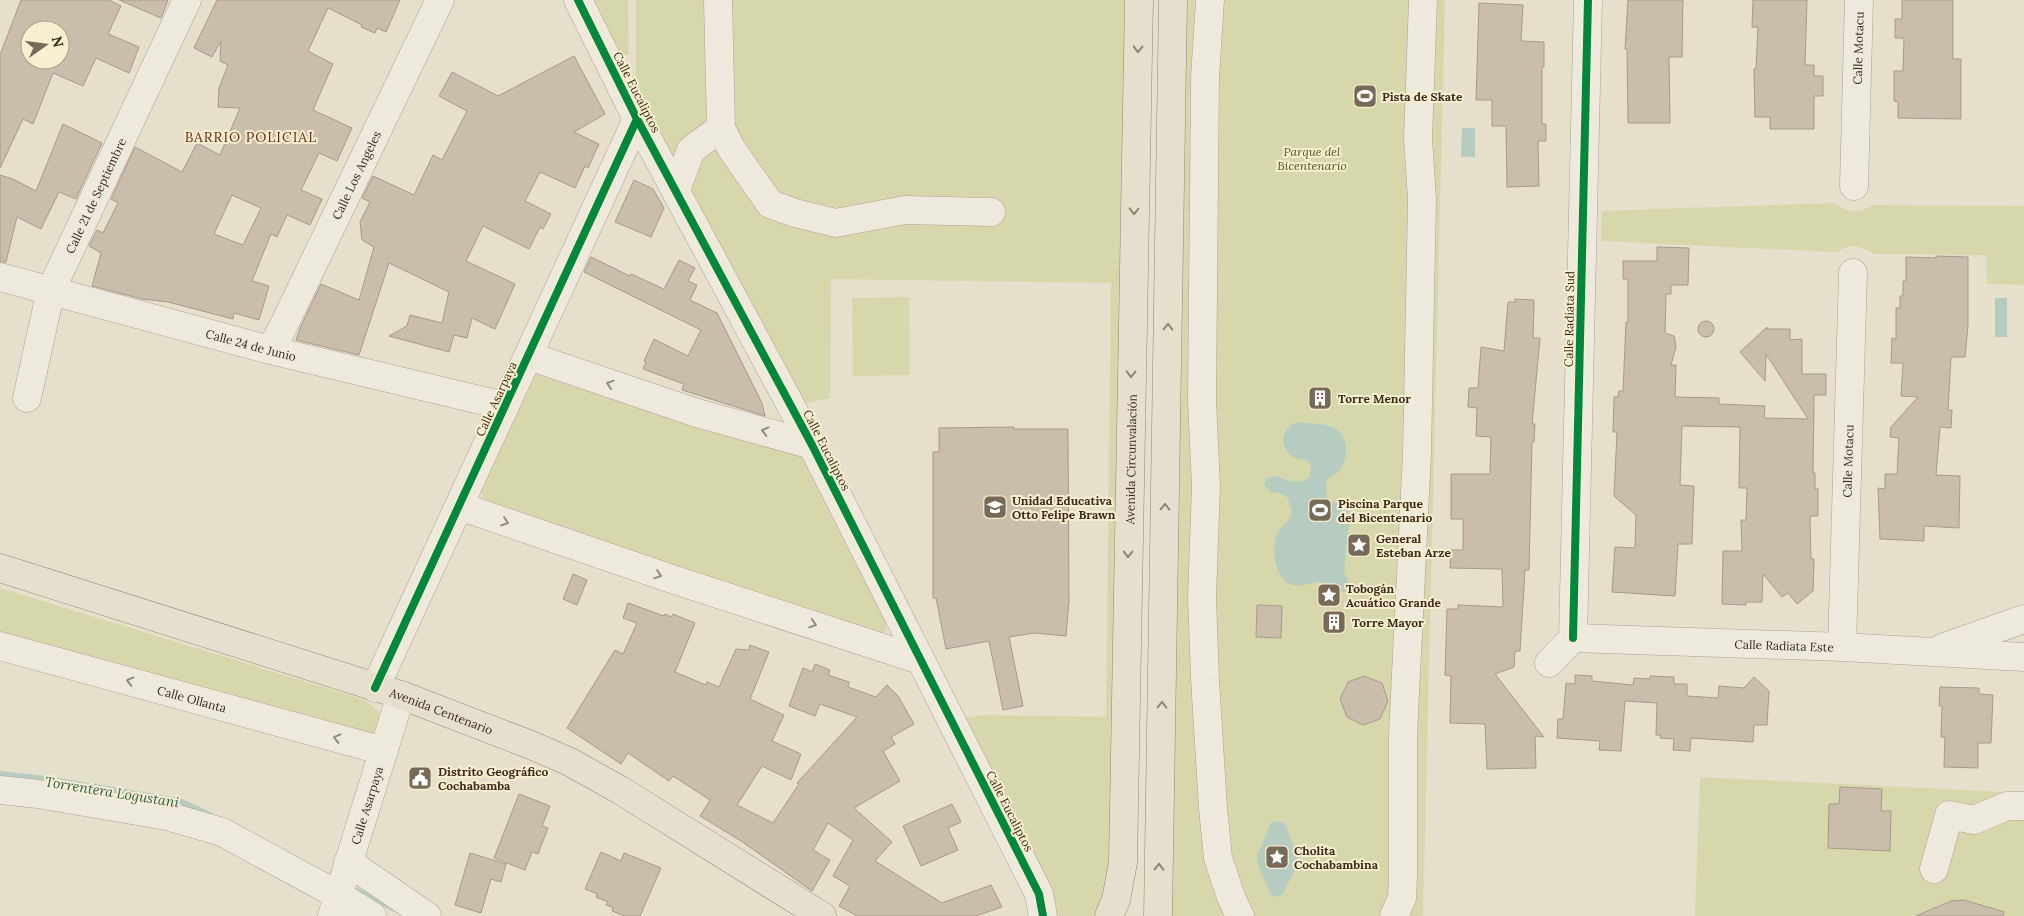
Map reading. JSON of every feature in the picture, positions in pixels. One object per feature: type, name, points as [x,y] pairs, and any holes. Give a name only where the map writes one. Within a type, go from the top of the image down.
[{"type":"main road","name":"Avenida Circunvalación","points":[[1109,916],[1116,900],[1122,862],[1139,0]]},
{"type":"main road","points":[[1158,916],[1173,0]]},
{"type":"main road","name":"Avenida Centenario","points":[[0,568],[401,695],[570,762],[620,790],[822,916]]},
{"type":"street","name":"Calle 21 de Septiembre","points":[[27,398],[51,290],[187,0]]},
{"type":"street","name":"Calle Los Angeles","points":[[270,350],[286,322],[440,0]]},
{"type":"street","name":"Calle Eucaliptos","points":[[578,0],[637,119],[812,445],[1039,894],[1043,916]]},
{"type":"street","points":[[718,0],[721,128],[731,148],[770,204],[795,213],[836,223],[904,210],[990,212]]},
{"type":"street","points":[[1210,0],[1205,77],[1202,401],[1206,486],[1202,607],[1213,808],[1218,858],[1231,897],[1240,916]]},
{"type":"street","points":[[1394,916],[1402,898],[1403,734],[1417,454],[1422,208],[1418,138],[1423,0]]},
{"type":"street","name":"Calle Radiata Sud","points":[[1572,638],[1588,0]]},
{"type":"street","name":"Calle Motacu","points":[[1854,186],[1859,0]]},
{"type":"street","name":"Calle Asarpaya","points":[[374,688],[637,119]]},
{"type":"street","points":[[676,190],[691,150],[721,128]]},
{"type":"street","name":"Calle Motacu","points":[[1842,647],[1853,273]]},
{"type":"street","name":"Calle 24 de Junio","points":[[0,277],[270,350],[504,406]]},
{"type":"street","points":[[529,356],[697,413],[812,445]]},
{"type":"street","points":[[459,506],[672,579],[920,660]]},
{"type":"street","points":[[2021,620],[2010,629],[2010,639],[2014,649],[2024,657]]},
{"type":"street","name":"Calle Radiata Este","points":[[1572,638],[1932,652],[2021,620]]},
{"type":"street","points":[[1549,663],[1572,638]]},
{"type":"street","name":"Calle Ollanta","points":[[0,646],[384,751]]},
{"type":"street","points":[[1932,652],[2024,657]]},
{"type":"street","name":"Calle Asarpaya","points":[[335,905],[401,695]]},
{"type":"street","points":[[0,790],[38,794],[167,816],[222,832],[335,905],[372,916]]},
{"type":"street","points":[[1934,869],[1949,815],[1974,820],[2007,806],[2024,806]]},
{"type":"street","points":[[348,862],[427,916]]},
{"type":"green space","points":[[586,0],[628,0],[629,54],[616,59]]},
{"type":"green space","points":[[636,0],[1127,0],[1112,844],[1105,885],[1095,916],[1053,916],[965,718],[982,715],[1106,717],[1111,283],[831,279],[830,398],[799,405],[636,87]]},
{"type":"green space","name":"Parque del Bicentenario","points":[[1185,0],[1445,0],[1423,916],[1166,916]]},
{"type":"green space","points":[[1834,203],[1844,209],[1853,211],[1863,210],[1873,205],[2024,206],[2024,285],[1987,284],[1986,255],[1874,254],[1855,246],[1846,247],[1836,252],[1601,241],[1602,211]]},
{"type":"green space","points":[[909,297],[910,375],[853,376],[852,298]]},
{"type":"green space","points":[[540,373],[804,455],[887,622],[885,632],[876,636],[486,501],[480,492],[481,485],[533,376]]},
{"type":"green space","points":[[0,588],[365,700],[379,712],[381,727],[377,738],[0,635]]},
{"type":"green space","points":[[1700,777],[2024,793],[2024,916],[1695,916]]},
{"type":"shaded area","points":[[1462,128],[1475,128],[1475,157],[1461,157]]},
{"type":"shaded area","points":[[1995,298],[2007,298],[2007,337],[1995,337]]},
{"type":"shaded area","name":"Piscina Parque del Bicentenario","points":[[1297,422],[1332,427],[1338,430],[1345,441],[1346,453],[1343,466],[1326,481],[1327,498],[1350,513],[1344,572],[1350,586],[1348,591],[1335,593],[1320,582],[1293,585],[1287,583],[1278,571],[1274,547],[1275,540],[1278,532],[1291,516],[1291,508],[1287,497],[1280,493],[1270,492],[1264,485],[1266,479],[1276,476],[1297,482],[1310,477],[1311,465],[1306,460],[1293,457],[1288,453],[1283,443],[1283,438],[1288,429]]},
{"type":"shaded area","points":[[1279,821],[1286,826],[1298,864],[1282,895],[1274,897],[1271,895],[1257,862],[1257,856],[1271,823]]},
{"type":"building","points":[[21,0],[109,0],[121,6],[108,34],[139,47],[129,73],[96,58],[83,86],[53,73],[33,124],[23,119],[0,168],[0,55]]},
{"type":"building","points":[[119,0],[168,0],[161,18]]},
{"type":"building","points":[[217,0],[400,0],[386,32],[377,28],[375,33],[328,8],[308,51],[333,64],[313,110],[352,128],[337,161],[319,153],[301,190],[322,199],[310,225],[287,215],[277,237],[271,234],[252,281],[269,286],[259,320],[234,313],[233,319],[168,302],[142,299],[92,286],[101,253],[89,246],[97,230],[103,233],[118,203],[111,199],[135,147],[182,172],[197,143],[220,155],[240,108],[218,107],[219,88],[228,65],[220,61],[221,41],[212,57],[194,48]],"holes":[[[232,195],[261,208],[243,245],[214,234]]]},
{"type":"building","points":[[1628,0],[1683,0],[1682,57],[1669,57],[1670,123],[1628,123],[1627,49],[1625,49]]},
{"type":"building","points":[[1753,0],[1807,0],[1805,65],[1814,65],[1814,76],[1823,76],[1823,96],[1814,96],[1814,129],[1770,129],[1770,117],[1755,117],[1754,69],[1756,69],[1758,27],[1752,27]]},
{"type":"building","points":[[1902,0],[1953,0],[1953,59],[1961,59],[1961,119],[1898,118],[1898,102],[1894,101],[1894,71],[1903,71],[1904,38],[1895,38],[1895,19],[1902,19]]},
{"type":"building","points":[[1479,3],[1523,5],[1521,41],[1544,42],[1542,124],[1546,124],[1546,141],[1538,141],[1539,186],[1507,187],[1506,126],[1492,126],[1492,100],[1476,100]]},
{"type":"building","points":[[574,56],[605,114],[574,132],[599,144],[588,168],[585,166],[575,188],[540,172],[525,201],[551,214],[543,229],[540,227],[529,249],[483,226],[466,261],[515,284],[495,329],[472,318],[467,338],[454,335],[449,352],[389,336],[407,326],[410,315],[442,323],[449,292],[389,263],[359,355],[296,340],[321,284],[359,300],[374,247],[362,240],[360,222],[370,202],[362,198],[373,176],[414,195],[433,155],[442,160],[467,111],[439,96],[452,72],[498,96]]},
{"type":"building","points":[[63,124],[102,143],[76,199],[59,192],[41,229],[17,217],[6,262],[0,262],[0,175],[13,179],[36,191]]},
{"type":"building","points":[[634,180],[653,189],[664,208],[651,237],[615,222]]},
{"type":"building","points":[[1657,247],[1689,248],[1688,285],[1671,285],[1671,294],[1666,294],[1665,333],[1674,336],[1676,347],[1671,365],[1676,365],[1675,397],[1719,398],[1719,404],[1765,406],[1764,418],[1808,419],[1766,354],[1765,381],[1740,352],[1767,327],[1767,329],[1790,329],[1790,340],[1802,339],[1802,374],[1826,374],[1826,395],[1814,395],[1813,473],[1815,473],[1815,489],[1818,489],[1818,516],[1810,516],[1811,559],[1814,559],[1813,591],[1797,604],[1788,593],[1782,597],[1763,574],[1762,602],[1746,602],[1746,605],[1722,604],[1723,551],[1742,551],[1741,520],[1746,520],[1747,488],[1739,488],[1740,427],[1682,426],[1680,485],[1694,486],[1692,544],[1678,544],[1675,596],[1612,592],[1615,547],[1635,548],[1636,515],[1614,496],[1617,432],[1613,432],[1614,397],[1618,397],[1619,391],[1623,391],[1626,322],[1628,322],[1628,279],[1623,279],[1623,261],[1657,261]]},
{"type":"building","points":[[1936,256],[1968,257],[1968,325],[1965,357],[1951,357],[1948,410],[1952,410],[1951,428],[1940,427],[1936,475],[1960,476],[1959,528],[1924,526],[1924,541],[1880,539],[1878,488],[1885,489],[1885,474],[1897,474],[1899,438],[1890,437],[1891,427],[1918,397],[1901,396],[1903,363],[1891,363],[1892,338],[1896,339],[1896,308],[1900,308],[1900,296],[1903,296],[1903,281],[1906,281],[1906,257],[1936,258]]},
{"type":"building","points":[[591,257],[630,276],[631,274],[664,289],[679,260],[695,268],[688,281],[697,285],[690,300],[717,313],[762,403],[765,416],[682,390],[684,384],[643,369],[646,362],[644,361],[654,339],[688,356],[701,330],[584,272]]},
{"type":"building","points":[[1515,299],[1534,300],[1533,338],[1540,338],[1532,424],[1535,424],[1534,442],[1532,442],[1529,570],[1525,570],[1520,651],[1515,651],[1514,667],[1495,674],[1544,737],[1535,736],[1536,768],[1487,769],[1485,724],[1450,723],[1451,676],[1445,675],[1447,609],[1458,609],[1458,605],[1503,607],[1502,569],[1450,568],[1451,550],[1463,550],[1463,519],[1451,519],[1451,474],[1490,474],[1491,437],[1476,436],[1477,408],[1468,407],[1469,388],[1478,388],[1481,347],[1504,351],[1508,302],[1515,302]]},
{"type":"building","points":[[1706,321],[1712,323],[1714,329],[1712,335],[1706,337],[1700,335],[1698,329],[1700,323]]},
{"type":"building","points":[[1014,427],[1014,429],[1068,429],[1069,601],[1066,636],[1034,633],[1009,637],[1023,706],[1003,710],[989,641],[946,649],[936,598],[933,598],[933,452],[939,452],[939,428]]},
{"type":"building","points":[[573,574],[587,580],[577,605],[563,599]]},
{"type":"building","points":[[628,603],[664,616],[665,614],[671,617],[673,614],[695,623],[675,672],[706,685],[707,682],[719,687],[736,649],[749,650],[750,645],[769,652],[750,699],[784,715],[772,741],[801,754],[791,780],[762,766],[737,805],[773,823],[799,784],[797,783],[857,717],[820,704],[815,716],[789,706],[803,668],[812,672],[815,664],[830,670],[828,675],[849,682],[848,687],[876,697],[887,685],[898,696],[914,724],[891,737],[895,744],[883,751],[900,781],[854,808],[892,842],[875,861],[942,903],[991,885],[1002,907],[976,916],[857,916],[839,906],[850,886],[833,876],[853,840],[828,823],[813,850],[830,860],[812,891],[741,841],[700,816],[710,800],[673,776],[669,781],[628,753],[621,764],[567,728],[615,650],[623,654],[637,623],[623,618]]},
{"type":"building","points":[[1257,605],[1282,606],[1281,638],[1256,637]]},
{"type":"building","points":[[1575,675],[1592,676],[1592,681],[1633,685],[1634,678],[1650,679],[1650,676],[1674,677],[1674,684],[1687,684],[1687,696],[1718,698],[1719,686],[1744,688],[1754,677],[1769,691],[1767,725],[1754,725],[1753,742],[1691,738],[1690,751],[1673,750],[1674,739],[1660,738],[1661,735],[1656,735],[1657,703],[1625,701],[1621,751],[1599,750],[1600,741],[1557,738],[1558,719],[1563,719],[1566,683],[1575,684]]},
{"type":"building","points":[[1364,676],[1382,683],[1388,701],[1380,719],[1363,725],[1347,717],[1340,699],[1348,682]]},
{"type":"building","points":[[1940,687],[1979,688],[1979,694],[1993,695],[1991,743],[1978,743],[1978,768],[1944,767],[1945,737],[1941,737],[1942,706],[1939,706]]},
{"type":"building","points":[[1840,787],[1882,789],[1881,811],[1891,811],[1890,851],[1828,848],[1829,804],[1839,804]]},
{"type":"building","points":[[519,794],[550,806],[542,826],[548,828],[538,854],[532,852],[525,870],[494,858]]},
{"type":"building","points":[[952,804],[961,822],[948,828],[958,850],[921,866],[903,826]]},
{"type":"building","points":[[601,852],[621,861],[624,853],[661,868],[640,916],[625,916],[612,911],[613,907],[606,905],[608,902],[596,897],[597,894],[585,889]]},
{"type":"building","points":[[470,853],[506,864],[501,882],[491,879],[481,913],[455,905]]},
{"type":"building","points":[[1964,900],[2004,912],[2003,916],[1916,916],[1951,901]]},
{"type":"waterway","name":"Torrentera Logustani","points":[[0,774],[46,779],[179,801],[210,815]]},
{"type":"waterway","name":"Torrentera Logustani","points":[[357,891],[395,909]]},
{"type":"cycle path","points":[[578,0],[637,119],[812,445],[1039,894],[1043,916]]},
{"type":"cycle path","points":[[1573,638],[1588,0]]},
{"type":"cycle path","points":[[375,688],[637,119]]},
{"type":"place","name":"Pista de Skate","points":[[1365,96]]},
{"type":"place","name":"Torre Menor","points":[[1320,398]]},
{"type":"place","name":"Unidad Educativa Otto Felipe Brawn","points":[[995,507]]},
{"type":"place","name":"Piscina Parque del Bicentenario","points":[[1320,510]]},
{"type":"place","name":"General Esteban Arze","points":[[1359,545]]},
{"type":"place","name":"Tobogán Acuático Grande","points":[[1329,595]]},
{"type":"place","name":"Torre Mayor","points":[[1334,622]]},
{"type":"place","name":"Distrito Geográfico Cochabamba","points":[[420,778]]},
{"type":"place","name":"Cholita Cochabambina","points":[[1277,857]]},
{"type":"district","name":"BARRIO POLICIAL","points":[[251,137]]}]
